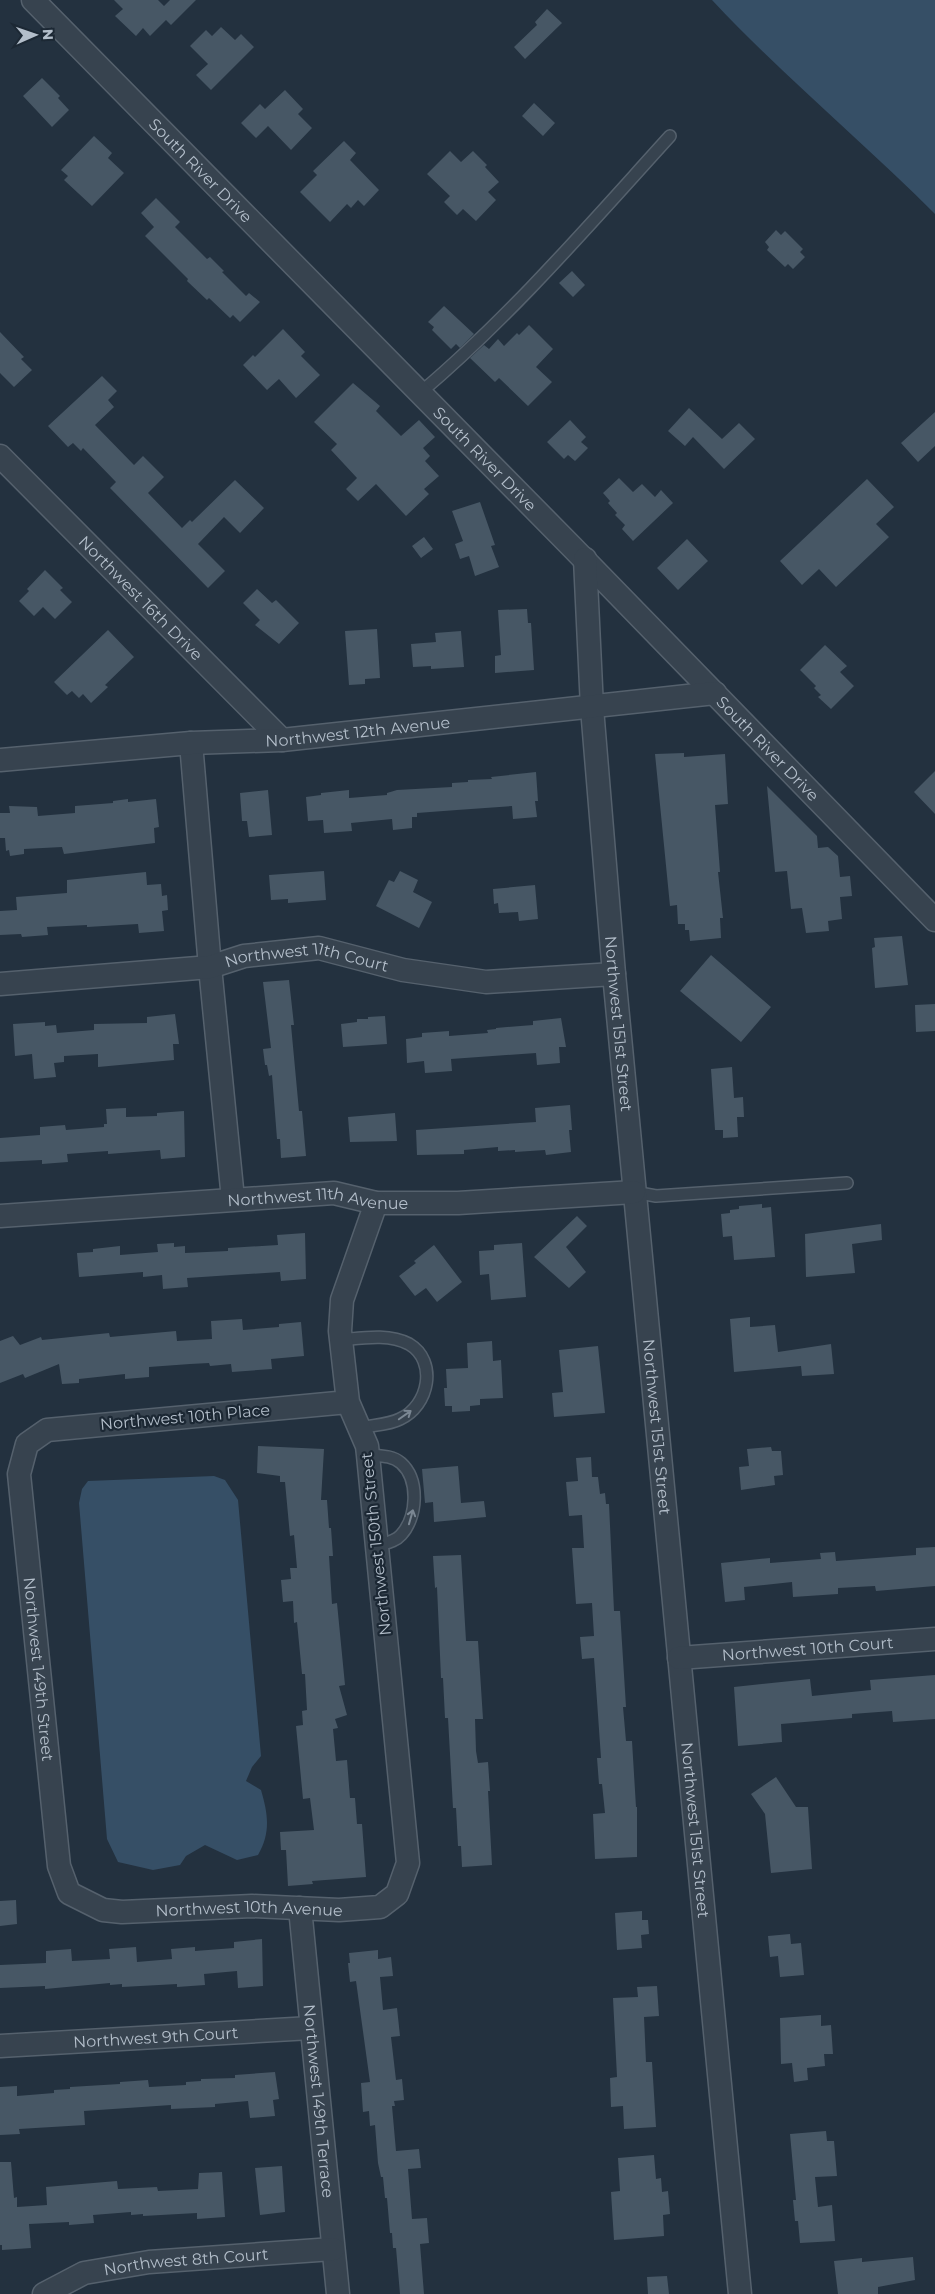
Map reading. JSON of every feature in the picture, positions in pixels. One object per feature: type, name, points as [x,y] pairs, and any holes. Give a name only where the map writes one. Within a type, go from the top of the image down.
[{"type":"street","name":"South River Drive","points":[[33,0],[585,559],[935,920]]},
{"type":"street","name":"Northwest 16th Drive","points":[[0,456],[282,740]]},
{"type":"street","name":"Northwest 151st Street","points":[[585,559],[592,708],[614,974],[740,2294]]},
{"type":"street","name":"Northwest 12th Avenue","points":[[0,760],[191,743],[282,740],[592,708],[715,693]]},
{"type":"street","points":[[191,743],[210,967],[233,1199]]},
{"type":"street","name":"Northwest 11th Court","points":[[0,984],[210,967],[244,956],[319,948],[403,970],[486,982],[614,974]]},
{"type":"street","name":"Northwest 11th Avenue","points":[[0,1216],[233,1199],[334,1194],[376,1203],[458,1203],[634,1192]]},
{"type":"street","name":"Northwest 150th Street","points":[[376,1203],[342,1300],[341,1340],[348,1402],[367,1446],[408,1863]]},
{"type":"street","name":"Northwest 10th Place","points":[[27,1444],[47,1430],[348,1402]]},
{"type":"street","name":"Northwest 149th Street","points":[[27,1444],[19,1474],[59,1866],[69,1893]]},
{"type":"street","name":"Northwest 10th Court","points":[[679,1658],[935,1639]]},
{"type":"street","name":"Northwest 10th Avenue","points":[[69,1893],[103,1910],[122,1912],[252,1906],[339,1910],[380,1907],[398,1894],[408,1863]]},
{"type":"street","name":"Northwest 149th Terrace","points":[[300,1908],[338,2294]]},
{"type":"street","name":"Northwest 9th Court","points":[[0,2046],[311,2028]]},
{"type":"street","name":"Northwest 8th Court","points":[[44,2294],[84,2273],[149,2262],[333,2249]]},
{"type":"lane","points":[[420,393],[446,371],[551,266],[670,136]]},
{"type":"lane","points":[[634,1192],[656,1196],[847,1183]]},
{"type":"lane","points":[[341,1340],[374,1337],[407,1343],[418,1351],[426,1362],[426,1388],[410,1412],[400,1420],[359,1428]]},
{"type":"lane","points":[[368,1455],[391,1457],[401,1462],[409,1473],[414,1502],[411,1521],[401,1536],[394,1541],[376,1546]]},
{"type":"water","points":[[712,0],[935,0],[935,214],[766,55]]},
{"type":"water","points":[[214,1476],[225,1480],[238,1500],[261,1756],[252,1767],[246,1781],[261,1790],[267,1815],[267,1831],[258,1855],[237,1860],[205,1845],[186,1856],[180,1865],[153,1870],[118,1862],[107,1839],[79,1503],[82,1489],[88,1481]]},
{"type":"building","points":[[114,0],[158,0],[164,6],[170,0],[196,0],[171,25],[166,20],[150,36],[143,28],[136,36],[115,16],[123,9]]},
{"type":"building","points":[[547,9],[562,23],[525,59],[514,47],[537,25],[535,22]]},
{"type":"building","points":[[221,27],[235,40],[241,34],[254,47],[211,90],[196,75],[208,64],[190,46],[206,30],[212,36]]},
{"type":"building","points":[[42,78],[60,96],[58,98],[69,110],[52,127],[23,96]]},
{"type":"building","points":[[285,90],[303,109],[298,114],[312,128],[291,150],[268,126],[256,138],[241,123],[260,104],[265,109]]},
{"type":"building","points":[[534,103],[555,123],[543,136],[522,116]]},
{"type":"building","points":[[94,136],[112,153],[108,158],[124,173],[92,206],[64,180],[68,176],[61,170]]},
{"type":"building","points":[[344,141],[356,153],[350,160],[379,190],[364,206],[358,200],[351,208],[347,204],[330,222],[300,192],[317,175],[313,171]]},
{"type":"building","points":[[450,151],[461,162],[473,151],[487,165],[485,167],[499,182],[488,192],[496,200],[476,221],[463,209],[457,215],[444,202],[450,196],[427,174]]},
{"type":"building","points":[[156,198],[180,222],[175,227],[207,259],[210,257],[246,296],[249,293],[260,302],[240,322],[233,315],[230,318],[209,298],[207,300],[145,236],[154,227],[141,213]]},
{"type":"building","points":[[776,230],[781,235],[785,231],[803,249],[800,252],[805,257],[793,269],[788,264],[785,267],[767,250],[769,247],[765,242]]},
{"type":"building","points":[[572,271],[585,285],[573,297],[559,283]]},
{"type":"building","points":[[444,306],[474,334],[460,348],[456,344],[451,349],[432,330],[434,327],[428,322]]},
{"type":"building","points":[[529,325],[553,349],[536,367],[552,382],[528,406],[499,378],[495,382],[470,358],[484,345],[489,349],[498,339],[504,346],[517,333],[519,335]]},
{"type":"building","points":[[283,329],[305,352],[301,356],[320,375],[296,398],[279,379],[267,390],[243,365],[253,355],[255,357]]},
{"type":"building","points":[[0,332],[24,357],[21,359],[32,370],[14,387],[0,373]]},
{"type":"building","points":[[102,376],[117,391],[108,400],[114,407],[95,425],[134,465],[143,456],[164,477],[148,493],[182,528],[190,520],[192,522],[235,480],[264,508],[240,533],[224,517],[198,544],[225,571],[208,588],[110,488],[116,482],[83,448],[81,451],[73,443],[68,447],[48,426]]},
{"type":"building","points":[[353,383],[380,406],[376,411],[401,436],[419,420],[435,437],[423,448],[430,456],[425,461],[439,476],[424,489],[429,494],[406,516],[376,484],[358,501],[346,489],[357,478],[331,450],[337,444],[314,422]]},
{"type":"building","points":[[689,408],[722,439],[739,423],[755,439],[724,469],[693,437],[685,446],[668,431]]},
{"type":"building","points":[[935,412],[935,446],[918,462],[901,443]]},
{"type":"building","points":[[570,420],[586,437],[581,442],[588,448],[575,461],[568,455],[564,459],[547,442]]},
{"type":"building","points":[[619,478],[633,492],[642,484],[655,497],[661,490],[673,503],[633,541],[622,529],[625,525],[615,515],[617,513],[608,503],[610,501],[603,493]]},
{"type":"building","points":[[867,479],[894,507],[876,524],[889,537],[836,587],[819,569],[802,585],[780,561]]},
{"type":"building","points":[[480,502],[495,545],[491,546],[499,567],[475,576],[469,556],[460,559],[455,544],[463,541],[452,511]]},
{"type":"building","points":[[424,537],[433,549],[421,558],[412,546]]},
{"type":"building","points":[[687,539],[708,561],[678,590],[657,568]]},
{"type":"building","points":[[45,570],[63,588],[60,590],[72,602],[55,619],[43,607],[34,616],[19,601],[29,591],[27,589]]},
{"type":"building","points":[[257,589],[272,603],[276,600],[299,623],[279,644],[255,625],[260,620],[243,603]]},
{"type":"building","points":[[527,609],[528,623],[531,623],[534,670],[495,673],[495,656],[501,655],[498,610]]},
{"type":"building","points":[[377,629],[380,678],[365,679],[365,684],[349,685],[345,631]]},
{"type":"building","points":[[108,630],[134,657],[105,685],[108,687],[91,703],[83,694],[79,698],[72,691],[67,695],[54,682]]},
{"type":"building","points":[[461,631],[464,667],[431,669],[431,666],[413,667],[411,644],[436,642],[435,633]]},
{"type":"building","points":[[825,645],[847,666],[840,672],[854,686],[831,709],[818,697],[821,695],[814,688],[816,686],[800,670]]},
{"type":"building","points":[[684,753],[684,757],[725,754],[728,804],[715,805],[720,872],[718,872],[723,918],[720,918],[721,938],[690,941],[689,930],[685,930],[685,924],[678,924],[677,905],[670,906],[655,754]]},
{"type":"building","points":[[935,771],[935,814],[914,792]]},
{"type":"building","points":[[536,772],[538,801],[535,801],[537,817],[513,819],[512,806],[417,813],[417,817],[412,817],[412,828],[393,830],[392,819],[351,823],[352,831],[324,833],[323,820],[308,821],[306,797],[321,795],[321,793],[349,790],[349,798],[387,795],[387,793],[397,790],[452,787],[452,783],[468,782],[468,780],[492,779],[491,777]]},
{"type":"building","points":[[767,786],[817,836],[818,848],[828,847],[838,856],[840,877],[850,876],[852,896],[840,897],[842,919],[828,921],[829,931],[806,933],[802,908],[791,909],[787,871],[775,872]]},
{"type":"building","points":[[268,790],[272,835],[249,837],[247,821],[242,821],[240,793]]},
{"type":"building","points":[[128,799],[128,802],[156,799],[159,827],[154,828],[155,843],[64,854],[62,847],[24,849],[24,854],[10,856],[9,850],[6,851],[5,838],[0,838],[0,813],[10,813],[9,806],[37,807],[38,816],[75,813],[75,806],[113,803],[113,801]]},
{"type":"building","points":[[324,871],[326,900],[288,903],[288,899],[271,900],[269,875]]},
{"type":"building","points":[[400,871],[418,880],[413,892],[432,902],[419,928],[376,906],[389,880],[394,882]]},
{"type":"building","points":[[146,872],[147,885],[161,884],[162,896],[167,895],[168,910],[162,911],[164,931],[139,933],[138,924],[87,927],[87,925],[47,927],[48,935],[22,937],[21,934],[0,935],[0,911],[17,910],[16,897],[67,893],[67,880]]},
{"type":"building","points":[[535,885],[538,919],[519,921],[518,912],[499,913],[498,903],[494,904],[493,889]]},
{"type":"building","points":[[902,936],[908,985],[875,988],[872,948],[875,947],[874,938]]},
{"type":"building","points":[[711,955],[771,1007],[741,1042],[680,991]]},
{"type":"building","points":[[289,980],[294,1025],[291,1025],[299,1111],[302,1111],[306,1156],[281,1158],[280,1139],[277,1139],[272,1075],[269,1076],[267,1065],[265,1065],[263,1049],[271,1048],[263,982]]},
{"type":"building","points":[[935,1004],[935,1031],[916,1032],[915,1005]]},
{"type":"building","points":[[175,1014],[179,1044],[173,1044],[174,1060],[98,1067],[98,1054],[64,1056],[64,1062],[54,1063],[56,1077],[34,1079],[32,1054],[15,1056],[13,1024],[45,1022],[45,1026],[56,1025],[57,1033],[94,1030],[94,1024],[147,1023],[147,1017]]},
{"type":"building","points":[[385,1016],[387,1044],[343,1047],[341,1024],[357,1022],[357,1019],[368,1019],[368,1017]]},
{"type":"building","points":[[561,1018],[566,1047],[559,1047],[560,1063],[537,1065],[536,1053],[451,1059],[452,1071],[425,1073],[424,1061],[407,1063],[406,1039],[422,1037],[422,1033],[449,1031],[449,1036],[488,1033],[487,1030],[496,1028],[533,1025],[533,1021]]},
{"type":"building","points":[[732,1067],[734,1098],[743,1097],[744,1117],[737,1117],[738,1137],[723,1138],[723,1130],[715,1130],[711,1069]]},
{"type":"building","points":[[570,1105],[572,1130],[569,1130],[571,1152],[546,1155],[545,1150],[498,1151],[498,1147],[464,1150],[464,1154],[417,1155],[416,1130],[536,1122],[535,1108]]},
{"type":"building","points":[[126,1108],[126,1117],[157,1116],[157,1113],[184,1111],[185,1157],[161,1159],[160,1150],[108,1154],[108,1151],[67,1154],[68,1162],[42,1164],[42,1160],[0,1162],[0,1138],[40,1135],[40,1127],[65,1125],[66,1130],[104,1127],[104,1124],[107,1124],[106,1109]]},
{"type":"building","points":[[395,1113],[397,1141],[350,1142],[348,1117]]},
{"type":"building","points":[[762,1204],[762,1208],[771,1207],[775,1257],[734,1260],[732,1236],[723,1237],[721,1214],[739,1209],[739,1206]]},
{"type":"building","points":[[577,1216],[587,1226],[566,1247],[586,1272],[569,1288],[534,1257]]},
{"type":"building","points":[[881,1224],[882,1240],[852,1244],[855,1273],[806,1277],[805,1234]]},
{"type":"building","points":[[305,1233],[306,1279],[281,1281],[280,1272],[187,1278],[188,1287],[163,1289],[162,1275],[143,1277],[143,1272],[79,1277],[77,1253],[93,1252],[93,1249],[120,1246],[120,1255],[158,1252],[157,1244],[174,1243],[174,1247],[185,1246],[185,1253],[228,1251],[228,1248],[278,1245],[277,1235]]},
{"type":"building","points":[[522,1243],[526,1297],[491,1300],[489,1274],[480,1275],[479,1251],[494,1250],[494,1245]]},
{"type":"building","points":[[434,1245],[462,1282],[437,1302],[426,1288],[415,1296],[399,1276],[416,1263],[414,1261]]},
{"type":"building","points":[[750,1317],[750,1327],[775,1325],[778,1352],[831,1344],[834,1374],[802,1376],[801,1366],[734,1372],[730,1319]]},
{"type":"building","points":[[242,1319],[243,1330],[279,1327],[279,1324],[301,1322],[304,1356],[271,1359],[272,1369],[232,1372],[231,1364],[210,1366],[209,1363],[190,1364],[149,1367],[149,1377],[125,1379],[125,1374],[79,1379],[79,1383],[62,1384],[59,1364],[25,1378],[23,1374],[0,1383],[0,1341],[13,1336],[20,1345],[41,1337],[42,1340],[109,1333],[110,1337],[176,1331],[177,1341],[212,1339],[211,1321]]},
{"type":"building","points":[[492,1341],[493,1361],[501,1360],[503,1398],[480,1399],[480,1405],[470,1406],[470,1411],[452,1412],[452,1406],[445,1406],[444,1388],[447,1388],[446,1369],[468,1368],[467,1343]]},
{"type":"building","points":[[598,1346],[605,1413],[554,1417],[552,1393],[563,1392],[559,1350]]},
{"type":"building","points":[[258,1446],[324,1449],[321,1500],[327,1500],[329,1528],[331,1528],[333,1556],[329,1556],[332,1604],[337,1603],[345,1685],[339,1686],[347,1715],[335,1719],[338,1728],[333,1729],[336,1761],[347,1760],[350,1798],[355,1798],[357,1824],[362,1824],[366,1877],[312,1881],[313,1884],[288,1886],[286,1850],[281,1850],[280,1832],[314,1830],[310,1798],[303,1799],[296,1726],[303,1725],[302,1711],[307,1710],[305,1674],[302,1674],[297,1622],[294,1623],[293,1601],[283,1602],[281,1580],[291,1579],[290,1568],[297,1568],[294,1535],[290,1536],[285,1482],[280,1482],[280,1476],[257,1473]]},
{"type":"building","points":[[771,1447],[772,1451],[781,1451],[783,1475],[774,1476],[775,1485],[741,1490],[739,1467],[749,1466],[747,1449]]},
{"type":"building","points":[[591,1457],[592,1477],[598,1477],[600,1494],[605,1493],[606,1504],[609,1504],[614,1611],[620,1611],[626,1707],[623,1707],[626,1741],[632,1741],[637,1807],[637,1857],[595,1859],[593,1814],[605,1813],[602,1784],[599,1784],[597,1758],[601,1758],[594,1658],[582,1659],[580,1637],[594,1636],[592,1603],[576,1604],[572,1548],[584,1548],[582,1515],[569,1516],[566,1482],[578,1481],[576,1458]]},
{"type":"building","points":[[458,1466],[461,1503],[484,1501],[486,1517],[434,1522],[433,1502],[425,1503],[422,1469]]},
{"type":"building","points":[[935,1547],[935,1586],[876,1591],[875,1586],[838,1588],[838,1594],[793,1597],[792,1582],[744,1587],[745,1600],[725,1602],[721,1563],[770,1558],[770,1563],[821,1559],[820,1553],[835,1552],[836,1561],[916,1555],[916,1548]]},
{"type":"building","points":[[461,1555],[466,1641],[478,1641],[483,1719],[475,1719],[476,1751],[478,1763],[488,1762],[492,1865],[462,1867],[461,1846],[458,1846],[456,1808],[453,1808],[448,1718],[445,1718],[443,1678],[441,1678],[437,1587],[435,1588],[433,1556]]},
{"type":"building","points":[[935,1675],[935,1719],[893,1722],[892,1711],[852,1714],[852,1718],[781,1724],[782,1742],[738,1746],[734,1687],[810,1679],[812,1696],[871,1690],[870,1680]]},
{"type":"building","points":[[776,1777],[796,1807],[808,1807],[812,1869],[771,1873],[765,1814],[751,1794]]},
{"type":"building","points":[[16,1900],[17,1924],[0,1926],[0,1901]]},
{"type":"building","points":[[642,1911],[642,1920],[648,1920],[649,1934],[641,1935],[642,1948],[617,1950],[615,1913]]},
{"type":"building","points":[[790,1934],[791,1944],[801,1943],[804,1975],[780,1977],[778,1956],[770,1957],[768,1936]]},
{"type":"building","points":[[262,1939],[263,1986],[238,1988],[237,1971],[204,1974],[205,1985],[177,1987],[177,1984],[122,1987],[122,1984],[110,1985],[110,1983],[45,1989],[45,1986],[0,1988],[0,1965],[46,1963],[46,1951],[71,1949],[72,1961],[110,1959],[109,1949],[136,1947],[137,1962],[172,1959],[171,1949],[195,1947],[195,1951],[234,1948],[234,1942]]},
{"type":"building","points":[[378,1950],[378,1959],[391,1957],[393,1976],[380,1977],[383,2010],[397,2008],[400,2036],[391,2037],[396,2080],[402,2079],[404,2100],[394,2101],[395,2106],[392,2106],[396,2151],[419,2149],[421,2168],[408,2169],[412,2219],[427,2218],[429,2243],[420,2244],[424,2294],[400,2294],[396,2248],[393,2248],[387,2198],[385,2198],[383,2177],[381,2177],[378,2163],[375,2125],[370,2126],[369,2111],[363,2112],[361,2083],[370,2082],[356,1981],[350,1982],[348,1963],[350,1963],[349,1953]]},
{"type":"building","points":[[657,1986],[659,2016],[644,2017],[646,2062],[652,2062],[656,2127],[624,2129],[623,2106],[611,2107],[610,2078],[617,2077],[613,1998],[638,1997],[637,1987]]},
{"type":"building","points":[[821,2015],[821,2026],[831,2025],[833,2054],[824,2054],[825,2066],[807,2068],[808,2080],[794,2082],[792,2063],[781,2064],[780,2018]]},
{"type":"building","points":[[275,2072],[279,2099],[273,2100],[275,2116],[250,2118],[248,2101],[215,2104],[215,2107],[171,2109],[171,2105],[84,2111],[85,2125],[19,2129],[20,2134],[0,2135],[0,2087],[17,2086],[17,2096],[54,2093],[54,2090],[70,2089],[70,2087],[148,2080],[149,2087],[186,2085],[186,2082],[201,2081],[201,2079],[235,2078],[235,2075]]},
{"type":"building","points":[[826,2131],[827,2141],[834,2141],[837,2176],[815,2177],[818,2207],[832,2205],[835,2241],[800,2243],[798,2221],[795,2221],[793,2200],[796,2200],[790,2134]]},
{"type":"building","points":[[654,2155],[656,2179],[661,2178],[662,2192],[668,2191],[670,2214],[663,2215],[664,2236],[614,2240],[611,2192],[620,2191],[618,2158]]},
{"type":"building","points":[[0,2162],[11,2162],[14,2198],[17,2197],[17,2207],[47,2205],[46,2187],[117,2181],[118,2189],[157,2187],[158,2191],[198,2189],[199,2173],[222,2172],[225,2217],[197,2219],[197,2213],[143,2216],[143,2214],[131,2215],[131,2212],[93,2215],[94,2223],[69,2225],[69,2222],[29,2224],[31,2248],[2,2250],[2,2245],[0,2245]]},
{"type":"building","points":[[282,2166],[285,2212],[260,2215],[255,2168]]},
{"type":"building","points":[[913,2257],[915,2280],[878,2287],[878,2294],[838,2294],[834,2261],[862,2258],[862,2262]]},
{"type":"building","points":[[667,2276],[669,2294],[648,2294],[647,2277]]}]
